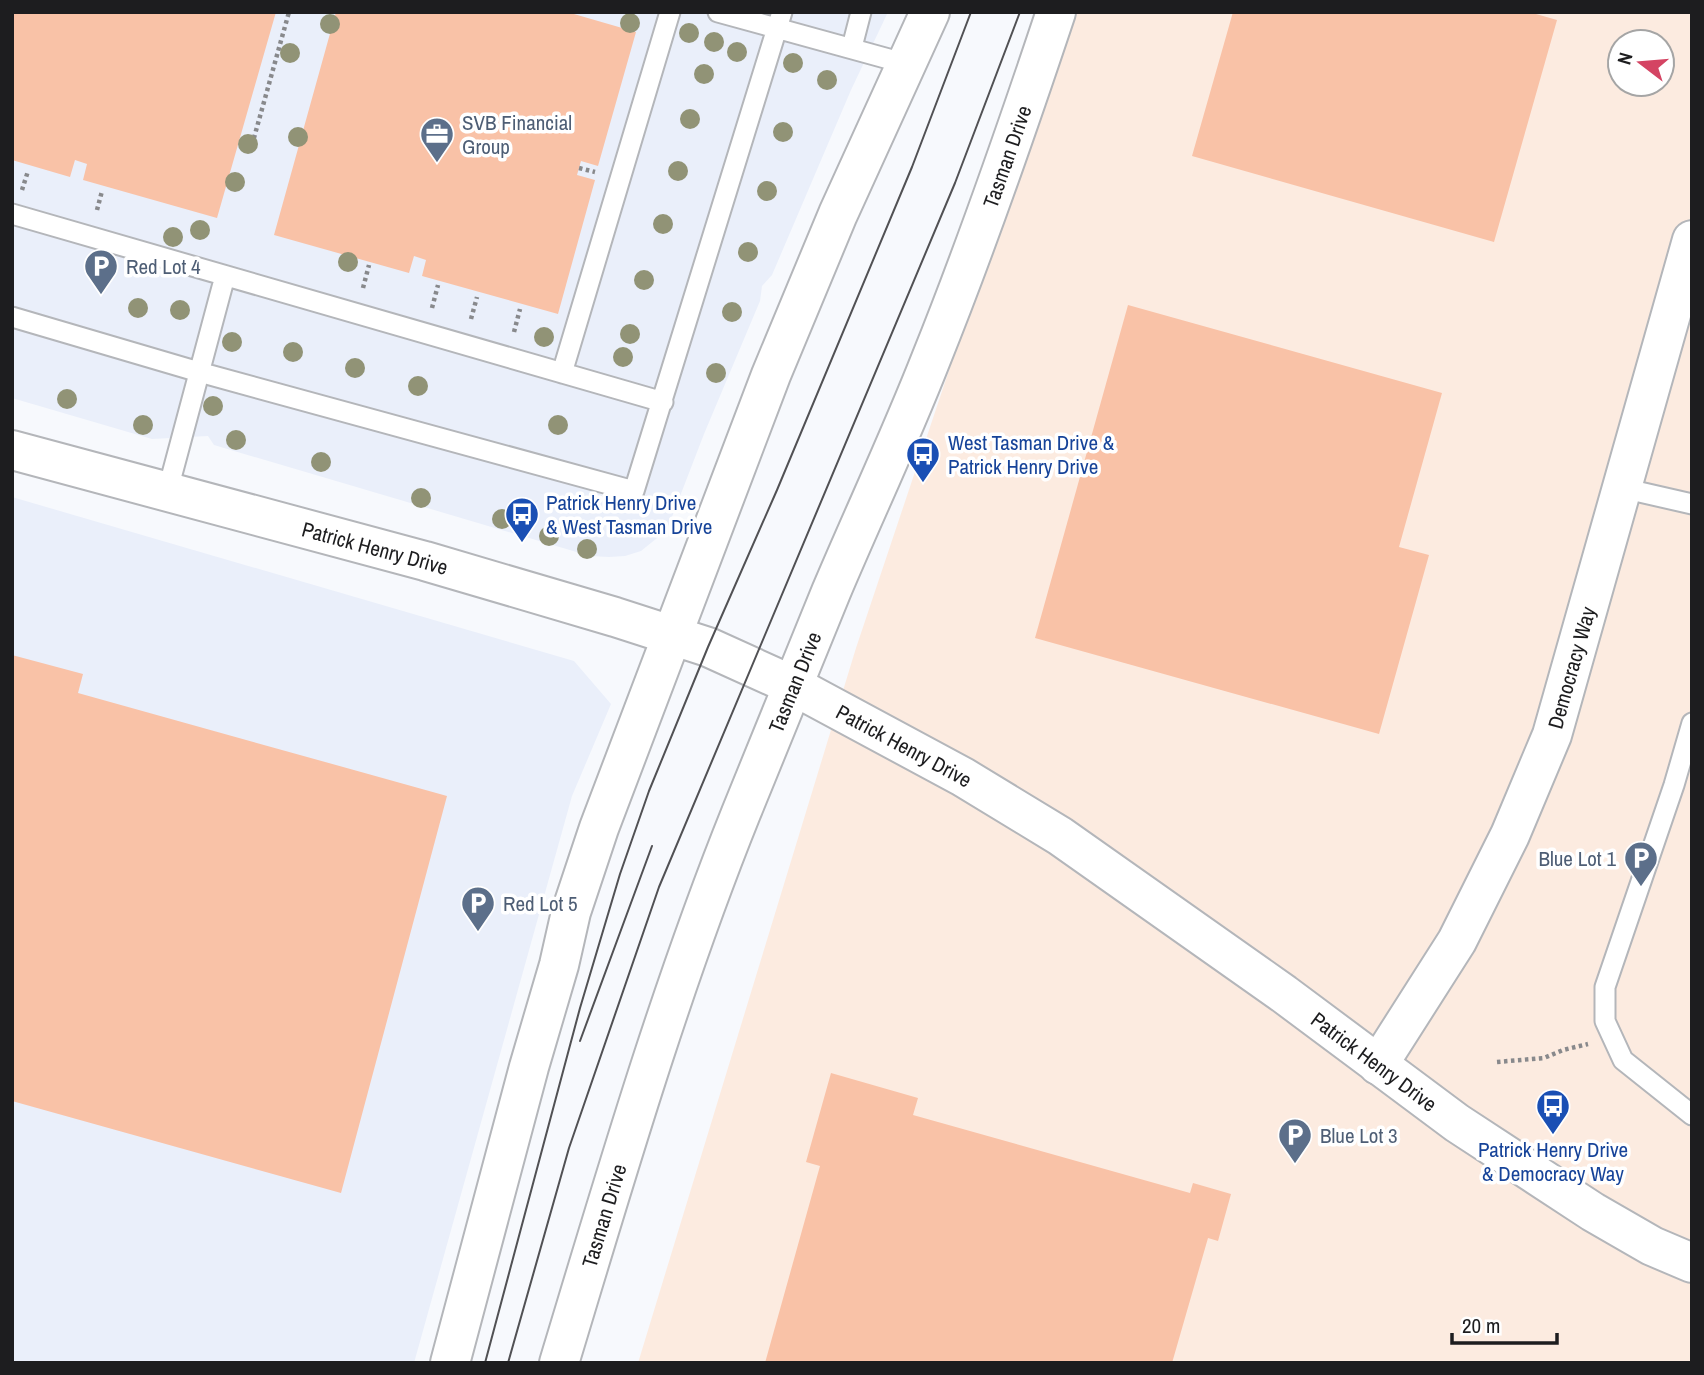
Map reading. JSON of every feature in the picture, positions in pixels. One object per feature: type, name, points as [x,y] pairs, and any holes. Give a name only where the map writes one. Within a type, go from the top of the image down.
[{"type":"main road","points":[[450,1363],[559,965],[571,912],[598,828],[771,375],[838,214],[930,12]]},
{"type":"main road","name":"Tasman Drive","points":[[559,1363],[670,1009],[741,814],[942,333],[983,226],[1056,12]]},
{"type":"main road","name":"Democracy Way","points":[[1378,1065],[1457,941],[1510,835],[1552,735],[1692,240]]},
{"type":"main road","name":"Patrick Henry Drive","points":[[12,450],[425,561],[671,634],[729,655],[963,777],[1060,836],[1284,993],[1457,1122],[1593,1212],[1652,1245],[1692,1263]]},
{"type":"lane","points":[[562,373],[670,12]]},
{"type":"lane","points":[[718,12],[780,20],[907,64]]},
{"type":"lane","points":[[852,47],[861,12]]},
{"type":"lane","points":[[12,317],[199,372],[634,491],[780,20]]},
{"type":"lane","points":[[12,214],[663,402]]},
{"type":"lane","points":[[167,493],[225,276]]},
{"type":"lane","points":[[1622,488],[1692,505]]},
{"type":"lane","points":[[1692,723],[1674,785],[1605,987],[1605,1021],[1623,1060],[1692,1115]]},
{"type":"path","points":[[252,145],[289,12]]},
{"type":"path","points":[[579,168],[598,173]]},
{"type":"path","points":[[1497,1062],[1545,1058],[1563,1050],[1613,1039]]},
{"type":"shaded area","points":[[12,12],[888,12],[851,90],[772,275],[762,286],[760,301],[667,530],[641,551],[609,557],[590,556],[214,445],[208,436],[152,439],[12,398]]},
{"type":"shaded area","points":[[1069,12],[1692,12],[1692,1363],[638,1363],[856,648]]},
{"type":"shaded area","points":[[12,497],[574,661],[611,704],[572,796],[414,1363],[12,1363]]},
{"type":"building","points":[[12,12],[276,12],[217,218],[83,180],[87,164],[75,160],[70,177],[12,160]]},
{"type":"building","name":"SVB Financial Group","points":[[336,12],[567,12],[636,32],[598,166],[581,161],[577,175],[595,180],[558,314],[422,276],[426,260],[414,256],[409,273],[274,235]]},
{"type":"building","points":[[1233,12],[1529,12],[1557,20],[1494,242],[1192,156]]},
{"type":"building","points":[[1128,305],[1442,393],[1399,547],[1429,555],[1379,734],[1035,638]]},
{"type":"building","points":[[12,655],[83,674],[78,693],[447,796],[341,1193],[12,1101]]},
{"type":"building","points":[[831,1073],[918,1098],[913,1115],[1190,1193],[1193,1183],[1231,1194],[1218,1241],[1208,1238],[1172,1363],[765,1363],[820,1166],[806,1162]]},
{"type":"tram line","points":[[485,1363],[580,1008],[620,874],[649,791],[912,167],[971,12]]},
{"type":"tram line","points":[[508,1363],[569,1148],[659,887],[955,183],[1020,12]]},
{"type":"tram line","points":[[580,1041],[652,846]]},
{"type":"place","name":"SVB Financial Group","points":[[437,164]]},
{"type":"place","name":"Red Lot 4","points":[[101,296]]},
{"type":"place","name":"West Tasman Drive & Patrick Henry Drive","points":[[923,484]]},
{"type":"place","name":"Patrick Henry Drive & West Tasman Drive","points":[[522,544]]},
{"type":"place","name":"Blue Lot 1","points":[[1641,888]]},
{"type":"place","name":"Red Lot 5","points":[[478,933]]},
{"type":"place","name":"Patrick Henry Drive & Democracy Way","points":[[1553,1136]]},
{"type":"place","name":"Blue Lot 3","points":[[1295,1165]]}]
